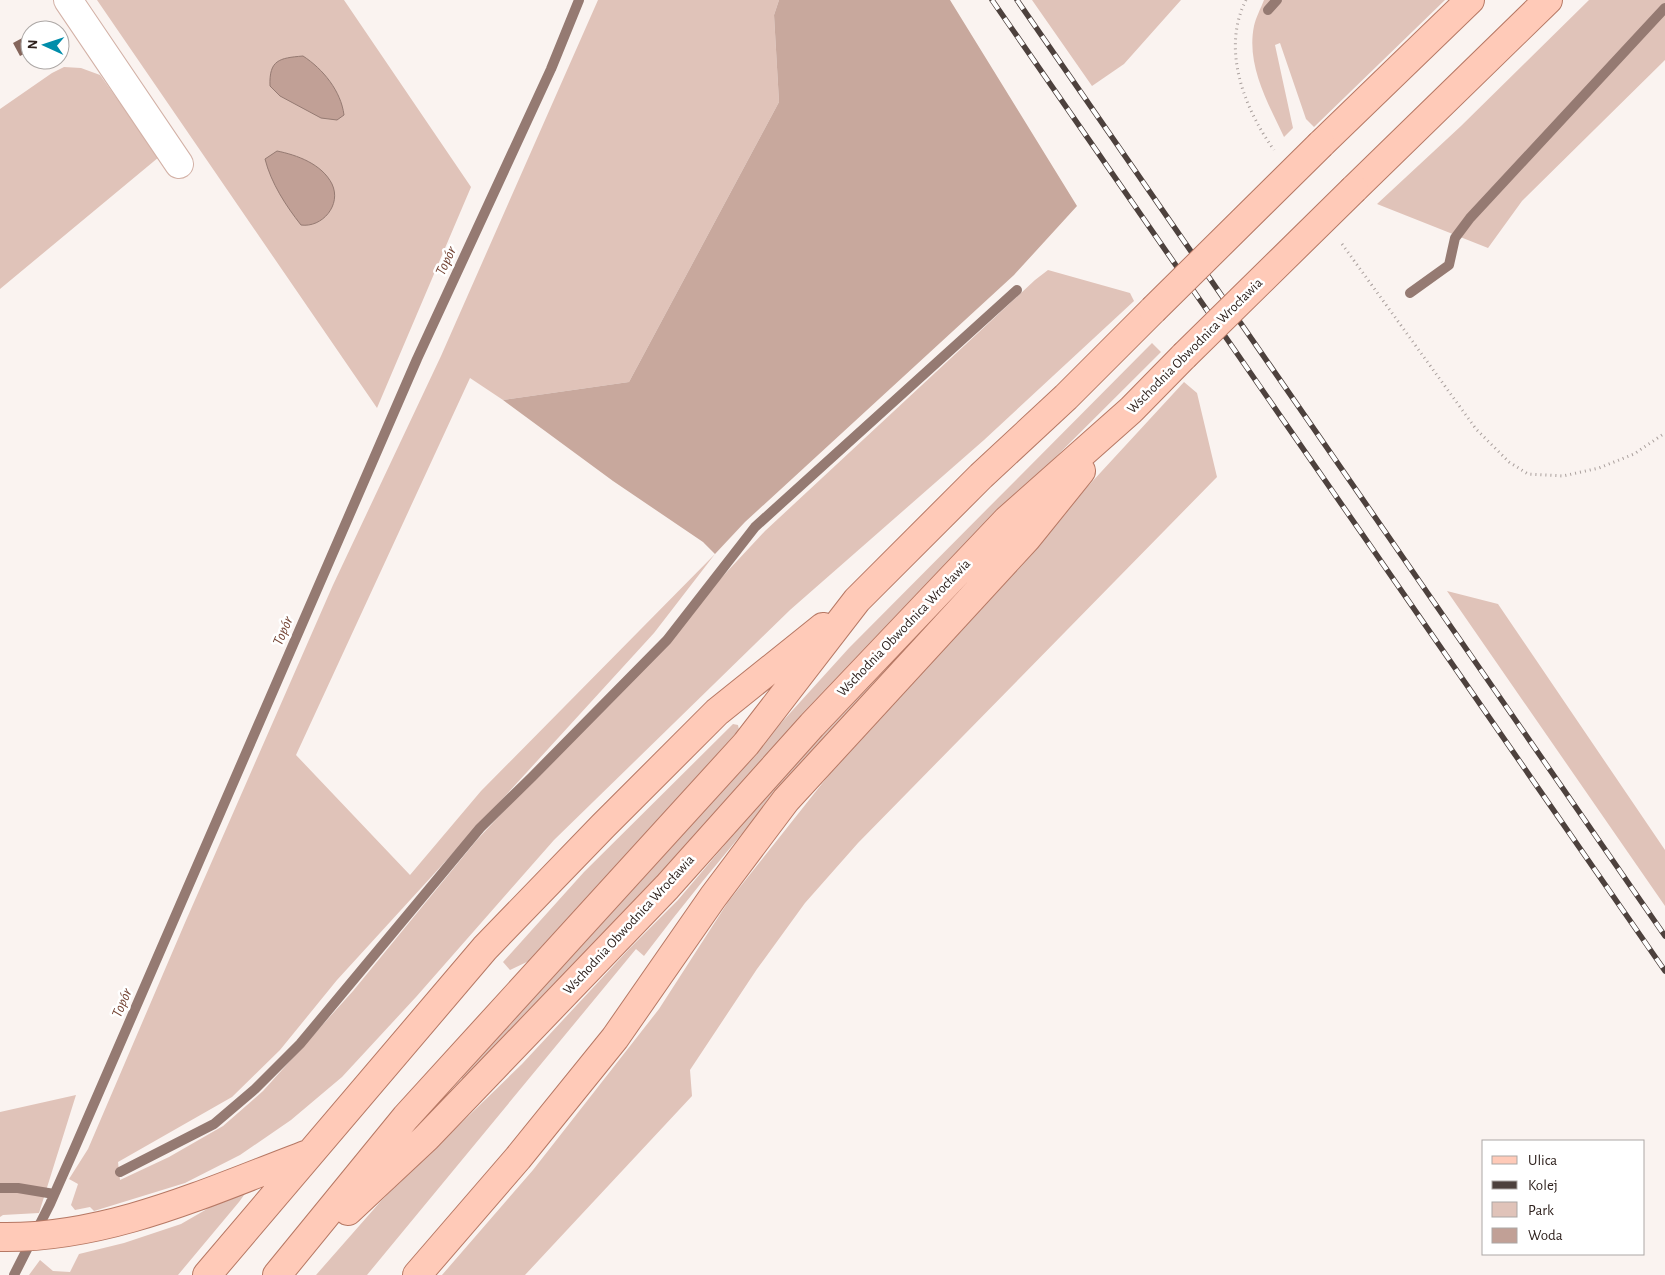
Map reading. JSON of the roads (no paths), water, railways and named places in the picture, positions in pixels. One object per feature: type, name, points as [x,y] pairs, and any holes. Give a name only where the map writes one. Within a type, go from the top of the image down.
[{"type":"main road","name":"Wschodnia Obwodnica Wrocławia","points":[[278,1275],[406,1117],[746,744],[857,600],[981,476],[1066,397],[1321,144],[1470,0]]},
{"type":"main road","name":"Wschodnia Obwodnica Wrocławia","points":[[278,1275],[426,1138],[667,887],[812,724],[1007,520],[1131,410],[1548,0]]},
{"type":"main road","points":[[417,1275],[518,1158],[615,1038],[714,897],[786,800],[1027,538],[1131,410]]},
{"type":"main road","points":[[206,1275],[485,948],[602,826],[717,712],[857,600]]},
{"type":"main road","points":[[3,1237],[57,1235],[127,1220],[310,1154]]},
{"type":"lane","points":[[68,0],[179,164]]},
{"type":"water","points":[[303,56],[324,74],[335,89],[344,115],[337,120],[321,118],[280,96],[270,86],[271,71],[277,62]]},
{"type":"water","points":[[277,151],[293,155],[308,162],[328,177],[332,184],[334,200],[328,214],[323,219],[309,225],[301,225],[290,210],[275,185],[265,159]]},
{"type":"waterway","name":"Topór","points":[[14,1275],[50,1204],[417,359],[551,69],[579,0]]},
{"type":"waterway","points":[[1268,10],[1277,0]]},
{"type":"waterway","points":[[1410,293],[1449,265],[1455,238],[1470,218],[1665,8]]},
{"type":"waterway","points":[[120,1172],[214,1124],[255,1089],[300,1044],[480,828],[667,640],[755,527],[1017,290]]},
{"type":"waterway","points":[[0,1188],[18,1188],[54,1194]]},
{"type":"railway","points":[[992,0],[1665,971]]},
{"type":"railway","points":[[1017,0],[1665,936]]}]
